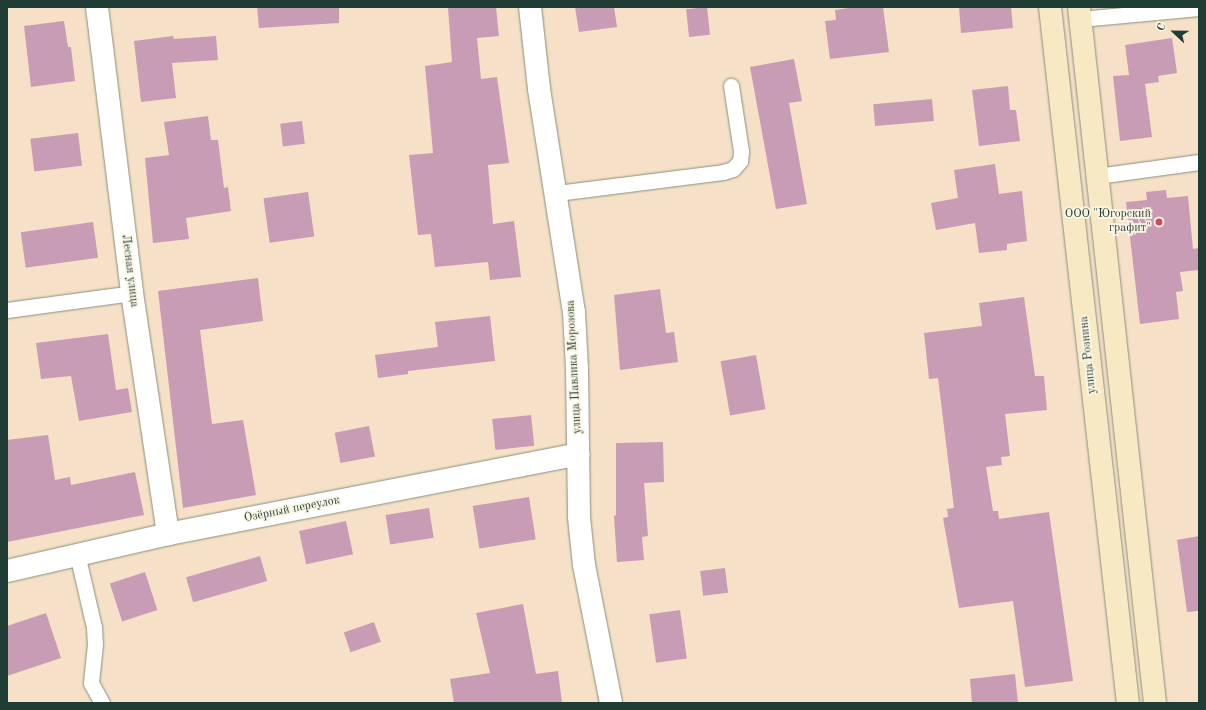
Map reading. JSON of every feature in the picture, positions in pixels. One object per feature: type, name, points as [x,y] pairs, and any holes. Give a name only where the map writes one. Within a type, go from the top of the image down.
[{"type":"main road","name":"улица Рознина","points":[[1050,7],[1128,703]]},
{"type":"main road","points":[[1080,13],[1155,703]]},
{"type":"street","name":"Лесная улица","points":[[97,7],[132,293],[168,534]]},
{"type":"street","name":"улица Павлика Морозова","points":[[530,7],[539,89],[557,193],[574,312],[579,516],[584,565],[611,703]]},
{"type":"street","name":"Озёрный переулок","points":[[7,571],[168,534],[578,454]]},
{"type":"lane","points":[[1080,13],[1199,8]]},
{"type":"lane","points":[[557,193],[733,169],[740,161],[741,151],[731,86]]},
{"type":"lane","points":[[1097,176],[1199,162]]},
{"type":"lane","points":[[7,310],[132,293]]},
{"type":"lane","points":[[77,554],[94,627],[95,644],[91,683],[102,703]]},
{"type":"building","points":[[257,7],[339,7],[339,23],[259,28]]},
{"type":"building","points":[[448,7],[496,7],[499,36],[477,38],[481,79],[497,77],[509,163],[488,165],[493,224],[514,221],[521,277],[490,280],[488,262],[435,267],[431,234],[418,235],[409,155],[433,153],[425,66],[452,62]]},
{"type":"building","points":[[575,7],[614,7],[617,27],[579,32]]},
{"type":"building","points":[[707,7],[710,35],[689,37],[686,9]]},
{"type":"building","points":[[855,7],[883,7],[889,52],[830,59],[825,21],[836,20],[835,10]]},
{"type":"building","points":[[959,7],[1011,7],[1013,28],[961,33]]},
{"type":"building","points":[[64,21],[68,47],[71,47],[75,81],[31,87],[24,26]]},
{"type":"building","points":[[173,36],[174,39],[216,36],[218,60],[172,63],[176,98],[141,102],[134,41]]},
{"type":"building","points":[[1172,38],[1177,73],[1158,76],[1159,82],[1145,84],[1152,137],[1120,141],[1113,76],[1129,75],[1125,45]]},
{"type":"building","points":[[794,59],[802,101],[789,103],[807,204],[776,209],[750,67]]},
{"type":"building","points":[[1008,86],[1010,110],[1016,110],[1020,141],[979,146],[972,90]]},
{"type":"building","points":[[932,99],[934,121],[875,126],[873,104]]},
{"type":"building","points":[[208,116],[211,140],[218,140],[224,188],[228,187],[231,211],[186,218],[189,239],[153,243],[145,158],[169,155],[164,122]]},
{"type":"building","points":[[302,121],[305,144],[283,147],[280,124]]},
{"type":"building","points":[[78,133],[82,166],[34,172],[30,139]]},
{"type":"building","points":[[995,164],[999,194],[1022,191],[1027,241],[1007,244],[1007,250],[979,253],[975,223],[936,230],[931,203],[958,198],[954,170]]},
{"type":"building","points":[[1166,190],[1167,198],[1188,196],[1193,249],[1199,248],[1199,270],[1180,272],[1183,291],[1176,292],[1179,319],[1140,324],[1126,202],[1147,200],[1146,192]]},
{"type":"building","points":[[308,192],[314,237],[270,243],[263,198]]},
{"type":"building","points":[[93,222],[98,258],[26,268],[21,232]]},
{"type":"building","points":[[258,278],[263,321],[200,330],[212,424],[243,420],[256,495],[183,508],[158,291]]},
{"type":"building","points":[[660,289],[666,333],[674,332],[678,362],[620,370],[614,295]]},
{"type":"building","points":[[1024,297],[1035,376],[1044,376],[1047,410],[1005,414],[1010,456],[1001,457],[1002,465],[986,467],[993,511],[998,511],[999,519],[1049,512],[1073,681],[1025,687],[1013,601],[959,608],[943,518],[948,517],[947,509],[954,508],[938,378],[929,379],[924,333],[982,326],[979,303]]},
{"type":"building","points":[[490,316],[495,361],[408,371],[408,374],[378,378],[375,355],[438,347],[435,322]]},
{"type":"building","points":[[108,334],[116,390],[128,388],[132,412],[79,421],[71,376],[41,379],[36,343]]},
{"type":"building","points":[[756,355],[766,409],[730,415],[721,361]]},
{"type":"building","points":[[531,415],[534,446],[495,450],[492,419]]},
{"type":"building","points":[[369,426],[375,456],[341,463],[335,433]]},
{"type":"building","points":[[48,435],[55,480],[70,477],[71,485],[135,472],[144,515],[7,542],[7,440]]},
{"type":"building","points":[[663,442],[664,482],[644,483],[648,536],[642,537],[644,560],[617,562],[614,516],[616,515],[616,443]]},
{"type":"building","points":[[529,497],[536,539],[479,548],[473,506]]},
{"type":"building","points":[[429,508],[434,538],[390,545],[386,515]]},
{"type":"building","points":[[346,521],[353,554],[306,564],[299,531]]},
{"type":"building","points":[[1199,536],[1199,611],[1187,612],[1177,540]]},
{"type":"building","points":[[260,556],[267,581],[193,602],[186,577]]},
{"type":"building","points":[[725,568],[728,593],[703,596],[700,571]]},
{"type":"building","points":[[145,572],[157,610],[122,621],[110,583]]},
{"type":"building","points":[[523,604],[536,674],[558,671],[562,703],[454,703],[450,679],[490,673],[476,613]]},
{"type":"building","points":[[680,610],[687,659],[656,663],[649,614]]},
{"type":"building","points":[[46,613],[61,658],[7,676],[7,626]]},
{"type":"building","points":[[374,622],[381,642],[351,652],[344,632]]},
{"type":"building","points":[[1015,674],[1018,703],[972,703],[970,679]]},
{"type":"place","name":"ООО \"Югорский графит\"","points":[[1159,222]]}]
